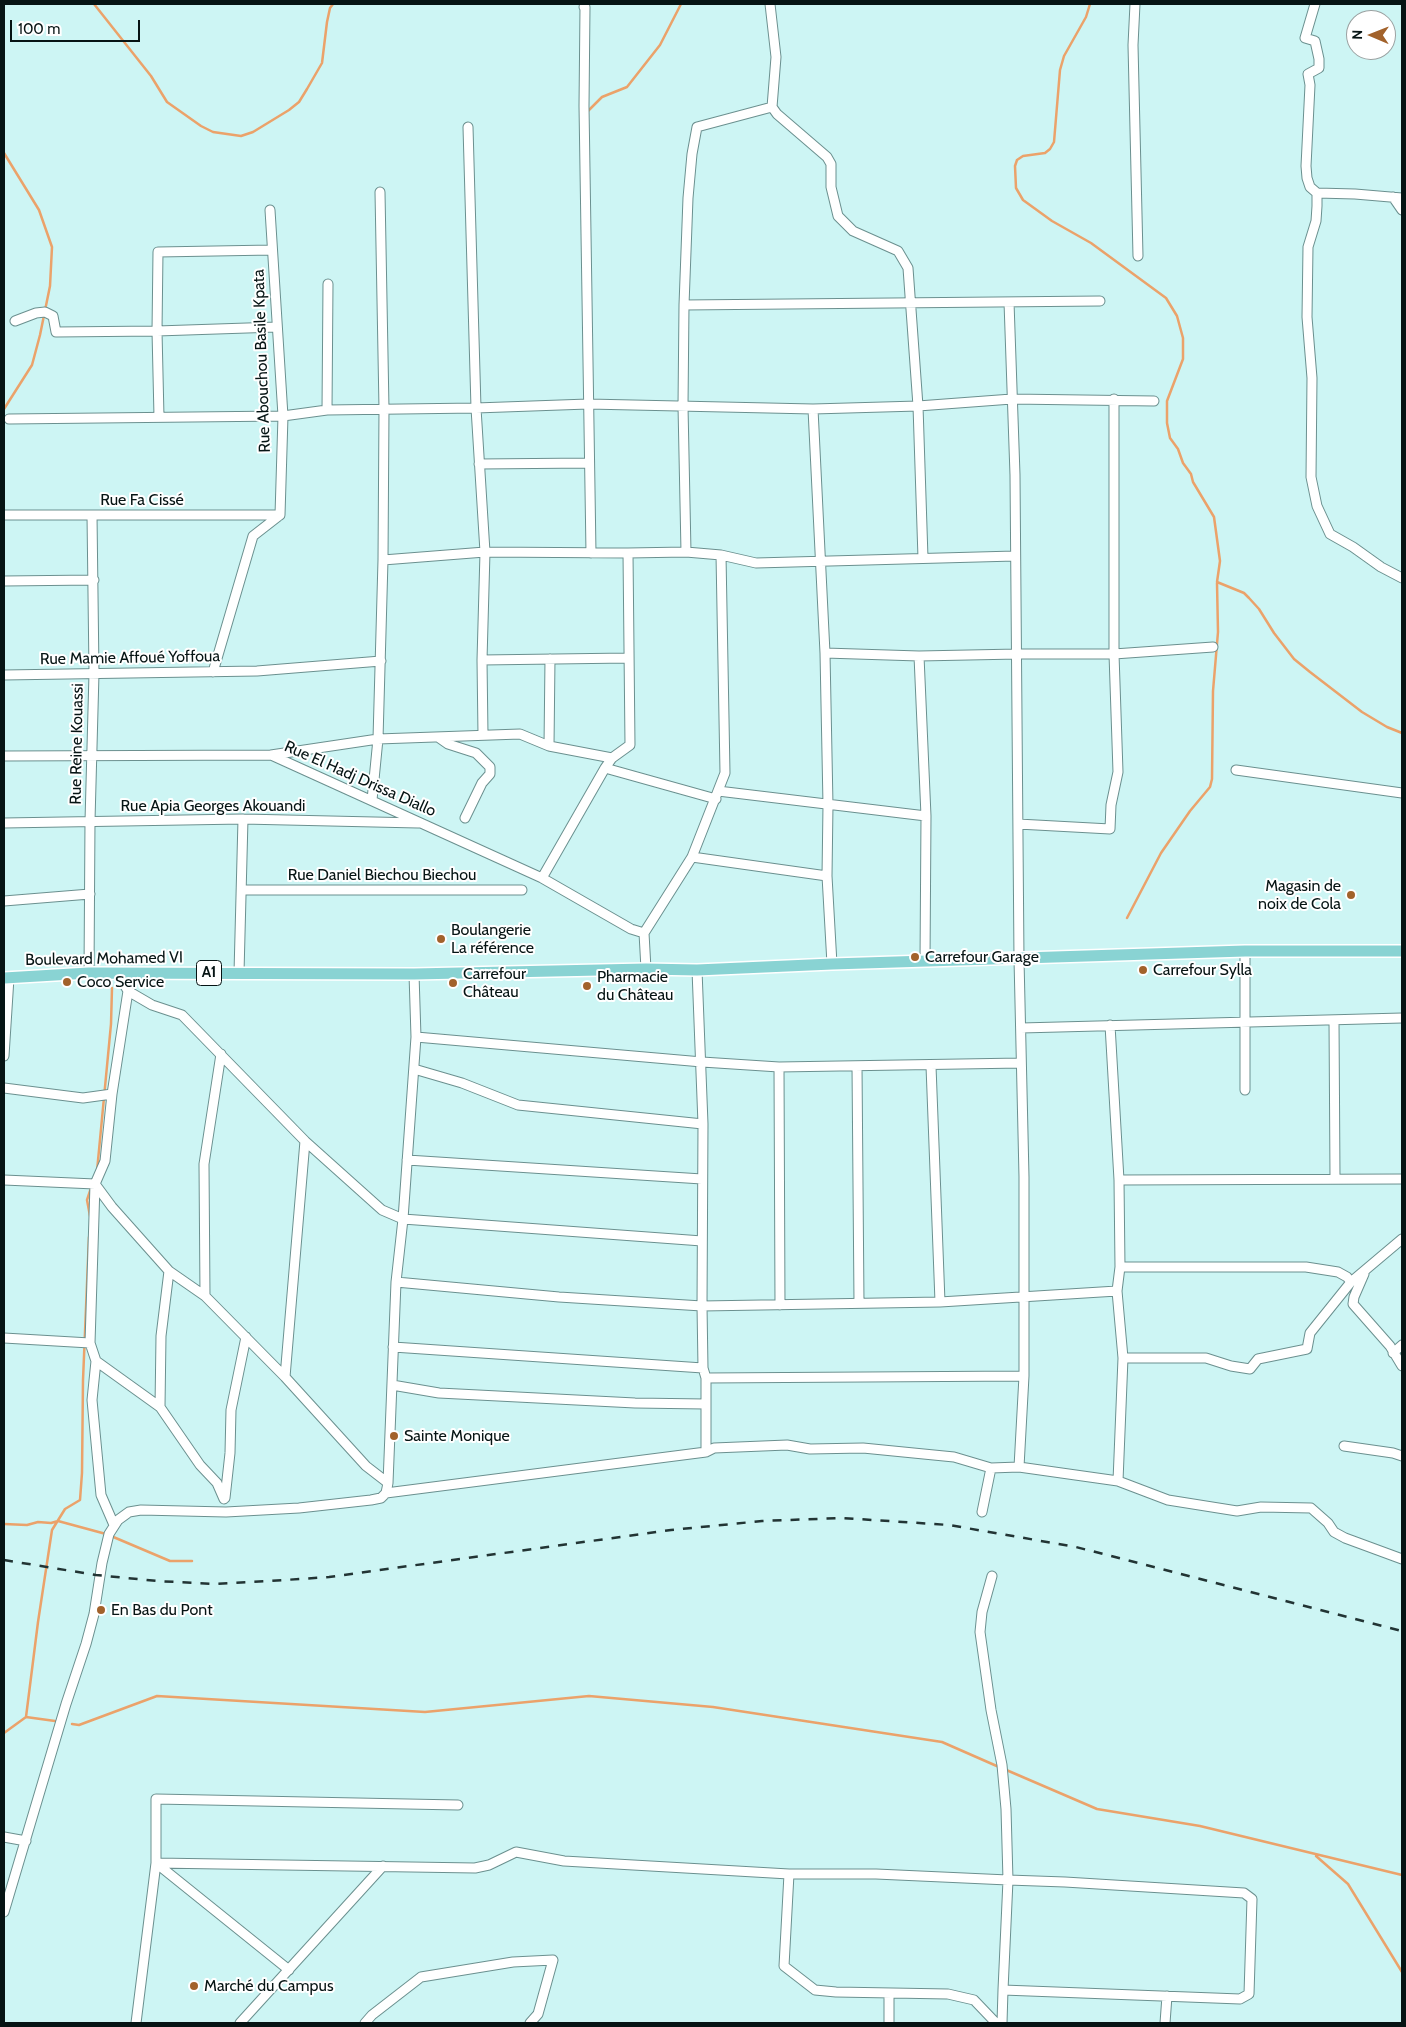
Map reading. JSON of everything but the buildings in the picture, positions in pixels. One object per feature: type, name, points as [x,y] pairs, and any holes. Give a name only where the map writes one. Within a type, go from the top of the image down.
[{"type":"main road","name":"A1","points":[[414,974],[646,969],[697,970],[1245,951],[1402,951]]},
{"type":"main road","name":"Boulevard Mohamed VI","points":[[6,978],[89,973],[414,974]]},
{"type":"street","points":[[770,4],[776,57],[772,107],[777,114],[827,157],[831,164],[831,187],[838,216],[853,231],[898,251],[908,268],[918,406],[923,558]]},
{"type":"street","points":[[1135,4],[1133,44],[1138,256]]},
{"type":"street","points":[[1315,4],[1305,38],[1315,41],[1319,59],[1318,68],[1308,74],[1310,85],[1306,166],[1310,186],[1317,193],[1398,198],[1402,210]]},
{"type":"street","points":[[584,7],[591,553]]},
{"type":"street","points":[[686,552],[683,406],[684,305],[688,198],[692,154],[697,127],[772,107]]},
{"type":"street","points":[[468,127],[476,408],[485,552],[482,660],[483,735]]},
{"type":"street","points":[[372,800],[378,739],[383,560],[384,409],[380,192]]},
{"type":"street","points":[[1317,193],[1316,221],[1308,247],[1307,317],[1312,378],[1310,477],[1317,506],[1330,534],[1402,578]]},
{"type":"street","name":"Rue Abouchou Basile Kpata","points":[[270,210],[283,416],[280,515]]},
{"type":"street","points":[[159,417],[158,252],[272,250]]},
{"type":"street","points":[[327,410],[328,284]]},
{"type":"street","points":[[684,305],[1100,301]]},
{"type":"street","points":[[1009,302],[1018,654],[1019,959],[1024,1177],[1024,1376],[1019,1467]]},
{"type":"street","points":[[15,321],[36,313],[45,312],[53,316],[56,332],[157,332],[277,327]]},
{"type":"street","points":[[9,419],[283,416],[327,410],[588,404],[813,409],[918,406],[1012,399],[1154,401]]},
{"type":"street","points":[[1018,824],[1110,829],[1110,806],[1118,772],[1114,654],[1114,399]]},
{"type":"street","points":[[813,409],[825,653],[828,805],[827,876],[832,964]]},
{"type":"street","points":[[480,464],[590,462]]},
{"type":"street","name":"Rue Fa Cissé","points":[[4,515],[280,515]]},
{"type":"street","name":"Rue Reine Kouassi","points":[[89,973],[90,821],[94,673],[92,515]]},
{"type":"street","points":[[213,672],[253,536],[280,515]]},
{"type":"street","points":[[383,560],[485,552],[686,552],[721,555],[756,562],[1015,556]]},
{"type":"street","points":[[542,878],[605,768],[612,758],[630,745],[628,553]]},
{"type":"street","points":[[646,969],[644,934],[692,857],[725,773],[721,555]]},
{"type":"street","points":[[4,581],[94,580]]},
{"type":"street","points":[[825,653],[919,656],[1114,654],[1213,647]]},
{"type":"street","points":[[919,656],[926,816],[925,961]]},
{"type":"street","points":[[482,660],[628,658]]},
{"type":"street","points":[[548,746],[550,659]]},
{"type":"street","name":"Rue Mamie Affoué Yoffoua","points":[[4,674],[257,671],[381,661]]},
{"type":"street","points":[[271,755],[378,739],[520,734],[548,746],[612,758]]},
{"type":"street","points":[[438,737],[448,744],[476,753],[490,767],[490,774],[482,783],[465,818]]},
{"type":"street","name":"Rue El Hadj Drissa Diallo","points":[[4,756],[271,755],[542,878],[631,929],[644,934]]},
{"type":"street","points":[[605,768],[717,795],[926,816]]},
{"type":"street","points":[[1236,770],[1402,793]]},
{"type":"street","points":[[239,973],[243,820]]},
{"type":"street","name":"Rue Apia Georges Akouandi","points":[[4,823],[243,820],[422,823]]},
{"type":"street","points":[[692,857],[827,876]]},
{"type":"street","name":"Rue Daniel Biechou Biechou","points":[[242,890],[522,890]]},
{"type":"street","points":[[4,901],[90,894]]},
{"type":"street","points":[[1245,951],[1245,1090]]},
{"type":"street","points":[[697,970],[702,1062],[702,1306],[703,1368],[706,1378],[706,1452]]},
{"type":"street","points":[[118,974],[128,991],[152,1005],[182,1015],[305,1141],[382,1210],[403,1219],[702,1242]]},
{"type":"street","points":[[4,1912],[7,1895],[26,1841],[66,1704],[86,1644],[94,1614],[104,1552],[114,1525],[129,1512],[141,1510],[226,1512],[299,1508],[370,1500],[381,1498],[386,1493],[388,1483],[396,1282],[403,1219],[416,1037],[414,974]]},
{"type":"street","points":[[4,1056],[6,978]]},
{"type":"street","points":[[114,1525],[101,1495],[92,1400],[96,1361],[90,1343],[95,1184],[104,1161],[128,991]]},
{"type":"street","points":[[1021,1028],[1402,1018]]},
{"type":"street","points":[[1334,1020],[1335,1178]]},
{"type":"street","points":[[1110,1025],[1119,1180],[1120,1267],[1117,1291],[1122,1358],[1118,1480]]},
{"type":"street","points":[[416,1037],[779,1067],[931,1066],[1021,1063]]},
{"type":"street","points":[[205,1296],[204,1164],[221,1054]]},
{"type":"street","points":[[857,1066],[859,1303]]},
{"type":"street","points":[[931,1066],[940,1302]]},
{"type":"street","points":[[779,1067],[780,1305]]},
{"type":"street","points":[[414,1069],[462,1083],[518,1105],[703,1124]]},
{"type":"street","points":[[4,1088],[83,1098],[112,1094]]},
{"type":"street","points":[[285,1377],[305,1141]]},
{"type":"street","points":[[407,1160],[702,1179]]},
{"type":"street","points":[[1119,1180],[1402,1179]]},
{"type":"street","points":[[4,1180],[95,1184]]},
{"type":"street","points":[[95,1184],[112,1208],[169,1271],[205,1296],[285,1377],[366,1466],[388,1483]]},
{"type":"street","points":[[1122,1358],[1206,1358],[1231,1366],[1250,1369],[1258,1359],[1307,1349],[1310,1332],[1351,1282],[1402,1239]]},
{"type":"street","points":[[1120,1267],[1306,1267],[1338,1272],[1347,1276],[1351,1282]]},
{"type":"street","points":[[160,1407],[161,1336],[169,1271]]},
{"type":"street","points":[[1364,1272],[1354,1296],[1353,1304],[1390,1346],[1402,1366]]},
{"type":"street","points":[[396,1282],[559,1297],[702,1306],[940,1302],[1117,1291]]},
{"type":"street","points":[[224,1500],[230,1453],[231,1410],[246,1337]]},
{"type":"street","points":[[4,1338],[90,1343]]},
{"type":"street","points":[[1393,1353],[1402,1345]]},
{"type":"street","points":[[393,1347],[703,1368]]},
{"type":"street","points":[[96,1361],[160,1407],[200,1465],[217,1483],[224,1500],[226,1512]]},
{"type":"street","points":[[706,1378],[1024,1376]]},
{"type":"street","points":[[392,1385],[439,1393],[635,1403],[705,1404]]},
{"type":"street","points":[[386,1493],[706,1452],[714,1448],[787,1445],[810,1450],[863,1448],[954,1457],[991,1468],[1019,1467],[1118,1480],[1168,1500],[1237,1511],[1261,1507],[1311,1508],[1328,1523],[1334,1532],[1345,1538],[1402,1559]]},
{"type":"street","points":[[1344,1446],[1402,1456]]},
{"type":"street","points":[[982,1512],[991,1468]]},
{"type":"street","points":[[992,1576],[982,1612],[980,1632],[990,1710],[1003,1774],[1006,1809],[1008,1880],[1002,2023]]},
{"type":"street","points":[[136,2023],[156,1863],[156,1799],[458,1805]]},
{"type":"street","points":[[4,1837],[26,1841]]},
{"type":"street","points":[[156,1863],[476,1868],[489,1865],[516,1852],[564,1861],[789,1874],[876,1874],[1065,1882],[1244,1893],[1252,1899],[1249,1994],[1240,1999],[1003,1990]]},
{"type":"street","points":[[156,1863],[290,1970]]},
{"type":"street","points":[[240,2023],[384,1866]]},
{"type":"street","points":[[789,1874],[784,1966],[815,1990],[948,1994],[974,2000],[996,2023]]},
{"type":"street","points":[[365,2023],[372,2015],[421,1977],[513,1962],[553,1960],[538,2014],[530,2023]]},
{"type":"street","points":[[889,1993],[889,2023]]},
{"type":"street","points":[[1165,2023],[1167,1996]]},
{"type":"street","points":[[372,2015],[379,2023]]},
{"type":"waterway","points":[[94,4],[151,76],[167,102],[201,126],[213,132],[241,136],[253,132],[299,102],[322,63],[327,22],[330,8],[333,4]]},
{"type":"waterway","points":[[588,111],[602,97],[627,87],[660,45],[681,4]]},
{"type":"waterway","points":[[1090,4],[1086,17],[1064,56],[1060,70],[1054,142],[1045,153],[1023,156],[1017,160],[1015,166],[1016,188],[1023,200],[1052,221],[1091,243],[1166,298],[1177,316],[1183,338],[1183,359],[1167,401],[1167,423],[1170,438],[1178,449],[1193,482],[1214,517],[1220,561],[1217,582],[1244,593],[1259,609],[1294,659],[1362,712],[1387,727],[1402,733]]},
{"type":"waterway","points":[[4,153],[39,210],[52,247],[50,286],[32,365],[4,409]]},
{"type":"waterway","points":[[1127,918],[1161,853],[1190,811],[1210,787],[1212,779],[1213,691],[1218,632],[1217,583]]},
{"type":"waterway","points":[[97,1171],[111,1024],[112,988]]},
{"type":"waterway","points":[[90,1216],[87,1200],[91,1188]]},
{"type":"waterway","points":[[26,1717],[52,1530],[65,1509],[80,1500],[89,1237]]},
{"type":"waterway","points":[[4,1524],[27,1525],[38,1522],[51,1523],[58,1521],[106,1534]]},
{"type":"waterway","points":[[111,1536],[170,1561],[192,1561]]},
{"type":"waterway","points":[[72,1724],[79,1725],[157,1696],[425,1712],[589,1696],[713,1707],[942,1742],[999,1767]]},
{"type":"waterway","points":[[4,1733],[26,1717],[55,1721]]},
{"type":"waterway","points":[[1004,1769],[1097,1809],[1200,1826],[1402,1875]]},
{"type":"waterway","points":[[1316,1856],[1348,1884],[1402,1972]]},
{"type":"railway","points":[[4,1560],[96,1575],[215,1584],[329,1577],[671,1530],[762,1521],[842,1518],[949,1525],[1076,1547],[1402,1631]]},
{"type":"place","name":"Magasin de noix de Cola","points":[[1351,895]]},
{"type":"place","name":"Boulangerie La référence","points":[[441,939]]},
{"type":"place","name":"Carrefour Garage","points":[[915,957]]},
{"type":"place","name":"Carrefour Sylla","points":[[1143,970]]},
{"type":"place","name":"Coco Service","points":[[67,982]]},
{"type":"place","name":"Carrefour Château","points":[[453,983]]},
{"type":"place","name":"Pharmacie du Château","points":[[587,986]]},
{"type":"place","name":"Sainte Monique","points":[[394,1436]]},
{"type":"place","name":"En Bas du Pont","points":[[101,1610]]},
{"type":"place","name":"Marché du Campus","points":[[194,1986]]}]
